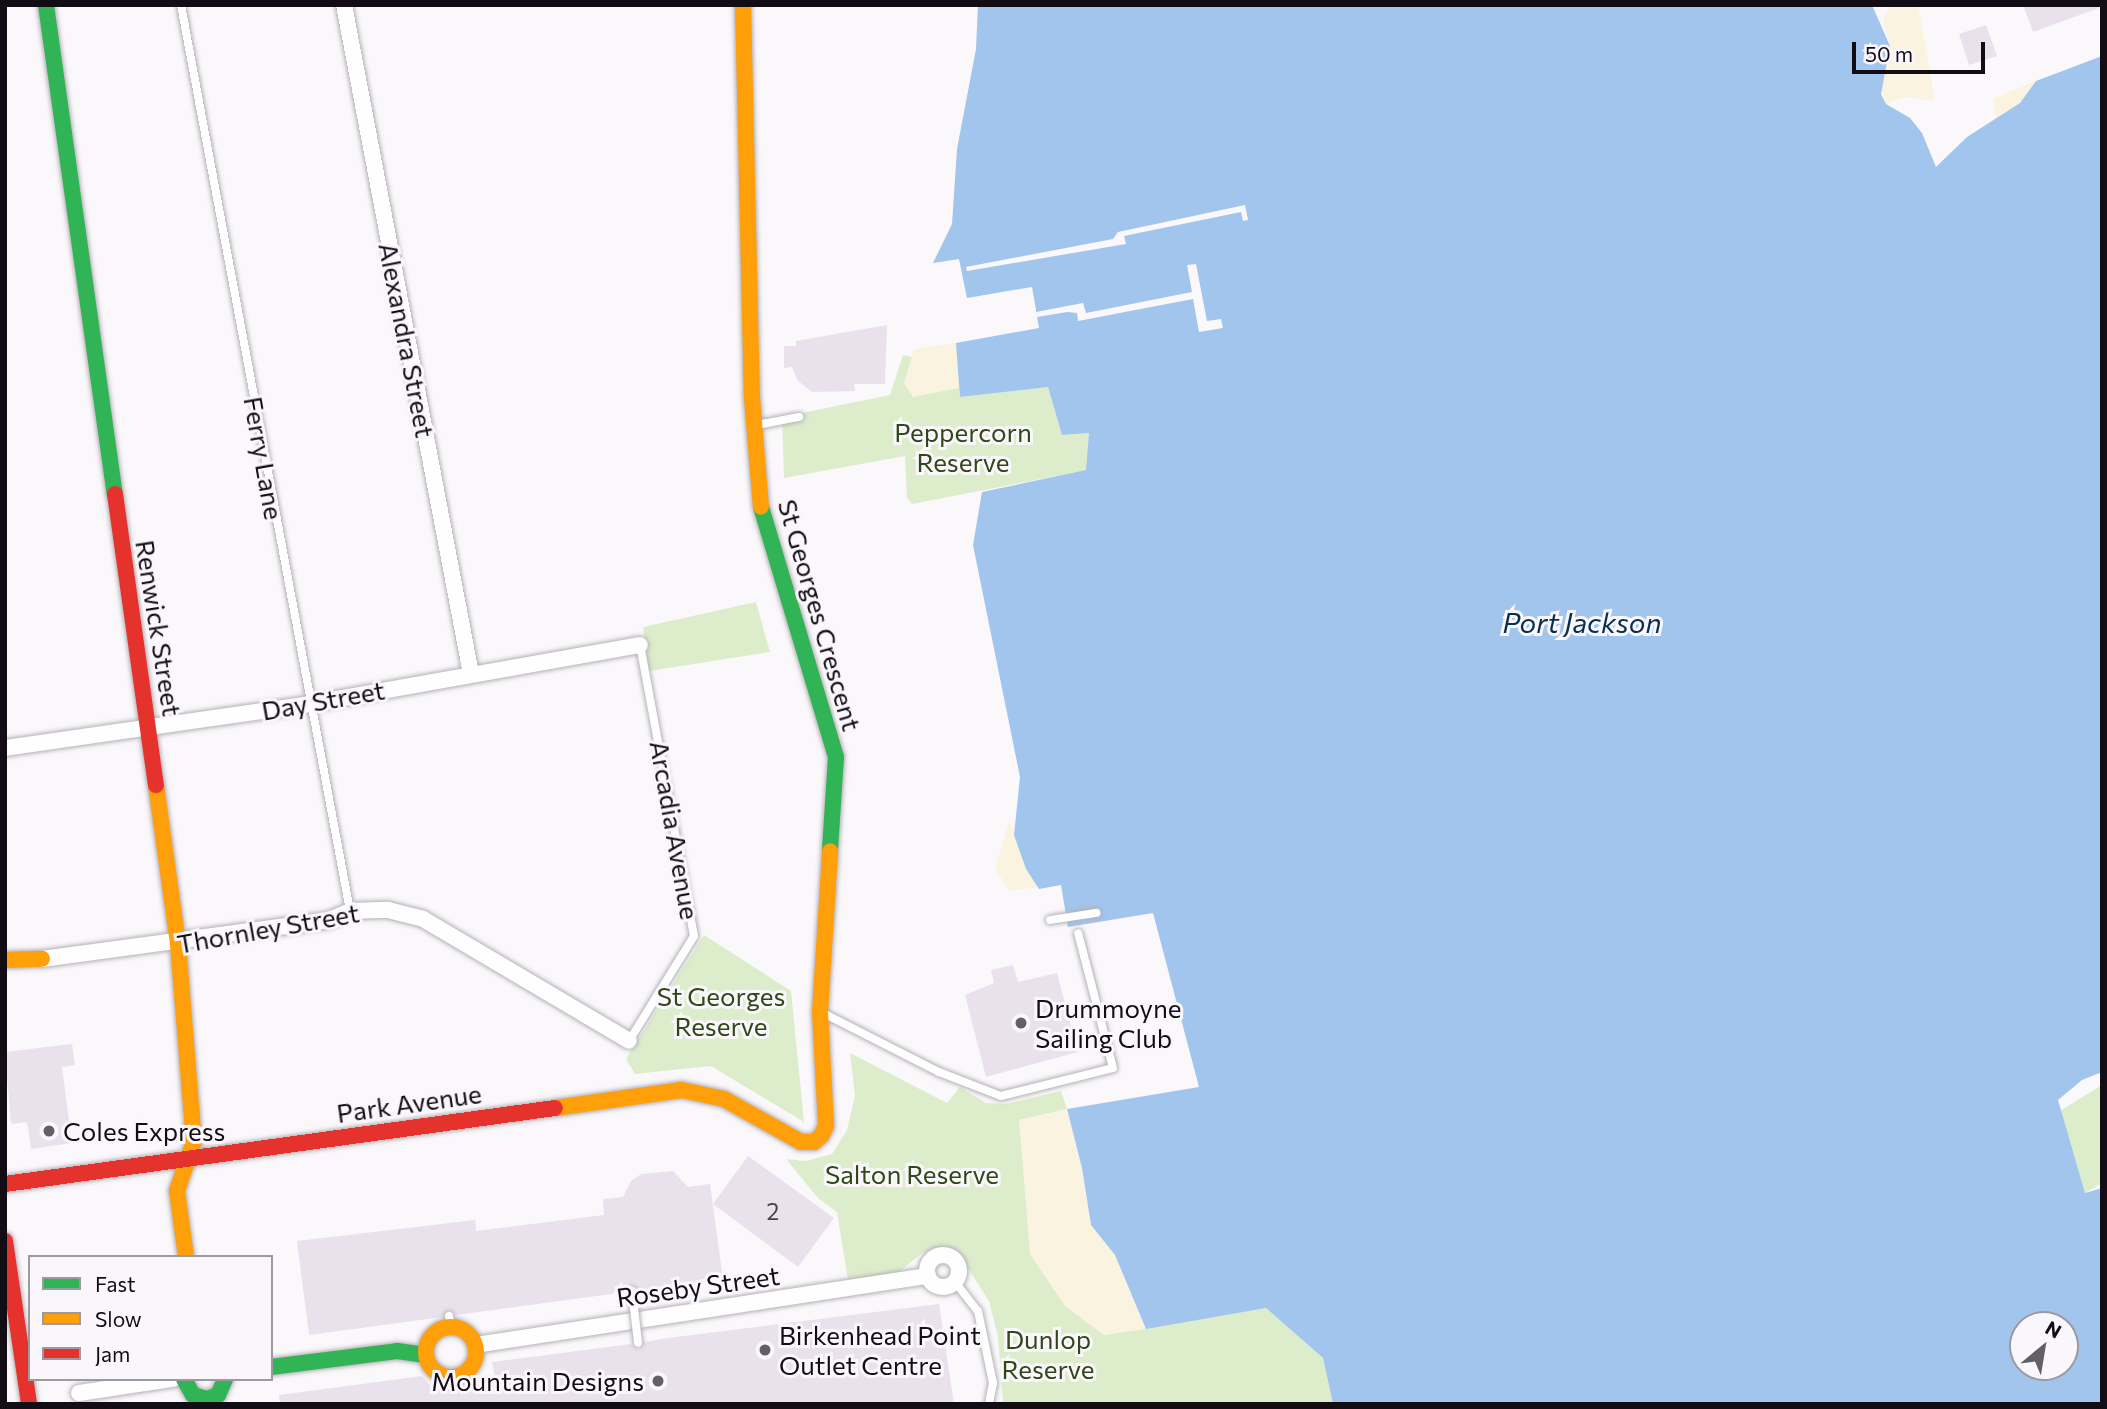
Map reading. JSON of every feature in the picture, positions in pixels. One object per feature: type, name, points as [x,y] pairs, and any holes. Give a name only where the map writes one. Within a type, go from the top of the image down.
[{"type":"main road","name":"Renwick Street","points":[[46,5],[150,728],[178,944],[194,1141],[177,1191],[186,1255]]},
{"type":"main road","name":"St Georges Crescent","points":[[744,5],[754,426],[761,514],[836,757],[820,1012],[826,1126],[818,1140],[808,1144]]},
{"type":"main road","points":[[5,960],[42,959]]},
{"type":"main road","name":"Park Avenue","points":[[5,1184],[682,1090],[717,1096],[808,1144]]},
{"type":"main road","points":[[5,1241],[29,1404]]},
{"type":"main road","points":[[273,1367],[397,1351],[426,1355],[440,1375],[457,1381],[475,1362],[476,1345],[466,1332],[450,1322],[435,1332],[426,1355]]},
{"type":"main road","points":[[185,1381],[188,1391],[207,1401],[218,1395],[224,1381]]},
{"type":"street","name":"Alexandra Street","points":[[344,5],[471,674]]},
{"type":"street","name":"Day Street","points":[[5,748],[309,704],[640,645]]},
{"type":"street","name":"Thornley Street","points":[[42,959],[178,944],[329,920],[350,911],[388,910],[423,919],[629,1041]]},
{"type":"street","points":[[928,1276],[931,1260],[948,1256],[958,1266],[955,1282]]},
{"type":"street","name":"Roseby Street","points":[[476,1345],[928,1276],[940,1287],[955,1282]]},
{"type":"street","points":[[79,1393],[160,1381]]},
{"type":"lane","name":"Ferry Lane","points":[[181,5],[309,704],[350,911]]},
{"type":"lane","points":[[754,426],[799,418]]},
{"type":"lane","name":"Arcadia Avenue","points":[[629,1041],[694,936],[640,645]]},
{"type":"lane","points":[[1050,920],[1096,913]]},
{"type":"lane","points":[[820,1012],[939,1072],[1001,1096],[1113,1068],[1078,933]]},
{"type":"lane","points":[[955,1282],[978,1311],[993,1383],[989,1404]]},
{"type":"lane","points":[[632,1291],[638,1343]]},
{"type":"green space","name":"Peppercorn Reserve","points":[[956,343],[960,397],[1048,387],[1062,435],[1089,433],[1087,470],[912,504],[907,498],[905,456],[784,478],[782,417],[890,395],[903,355],[912,357],[914,350]]},
{"type":"green space","points":[[756,602],[770,652],[649,671],[643,627]]},
{"type":"green space","name":"St Georges Reserve","points":[[704,935],[791,991],[804,1122],[711,1066],[635,1074],[626,1059]]},
{"type":"green space","points":[[850,1053],[947,1103],[960,1087],[986,1103],[1006,1104],[1061,1091],[1067,1109],[1019,1120],[1104,1335],[1266,1308],[1323,1358],[1333,1404],[1003,1404],[998,1337],[989,1301],[957,1251],[942,1247],[922,1253],[899,1272],[848,1280],[837,1212],[818,1198],[786,1159],[806,1161],[832,1154],[847,1130],[855,1096]]},
{"type":"green space","points":[[2102,1085],[2102,1183],[2085,1193],[2060,1111]]},
{"type":"sand","points":[[1891,5],[1918,5],[1935,101],[1906,97],[1886,104],[1881,88],[1890,46],[1883,20]]},
{"type":"sand","points":[[2036,81],[2020,103],[1996,119],[1993,99]]},
{"type":"sand","points":[[956,343],[959,388],[913,397],[904,383],[914,350]]},
{"type":"sand","points":[[1009,821],[1040,887],[1009,891],[995,868]]},
{"type":"sand","points":[[1067,1109],[1082,1168],[1091,1225],[1115,1255],[1146,1329],[1104,1335],[1065,1306],[1030,1254],[1019,1120]]},
{"type":"water","name":"Port Jackson","points":[[978,5],[1872,5],[1890,46],[1881,94],[1886,104],[1910,118],[1922,133],[1936,167],[1967,137],[2020,103],[2036,81],[2102,56],[2102,1072],[2082,1080],[2058,1100],[2085,1193],[2102,1188],[2102,1404],[1333,1404],[1323,1358],[1266,1308],[1146,1329],[1115,1255],[1091,1225],[1082,1168],[1067,1109],[1199,1087],[1153,913],[1068,927],[1061,885],[1039,889],[1026,869],[1014,835],[1020,777],[973,545],[982,492],[1086,470],[1089,433],[1062,435],[1048,387],[960,397],[956,343],[1039,328],[1032,287],[967,298],[959,259],[933,263],[952,224],[957,149],[976,49]]},
{"type":"pier","points":[[1245,205],[1248,220],[1243,221],[1241,212],[1124,236],[1126,244],[967,271],[966,267],[1113,239],[1118,232]]},
{"type":"pier","points":[[1196,264],[1207,321],[1221,319],[1223,328],[1199,332],[1193,299],[1078,321],[1077,313],[1067,312],[1037,317],[1036,312],[1083,303],[1086,313],[1192,292],[1187,265]]},
{"type":"building","points":[[2023,5],[2099,5],[2099,8],[2033,32]]},
{"type":"building","points":[[1986,25],[1997,56],[1969,65],[1959,34]]},
{"type":"building","points":[[887,325],[885,384],[854,384],[855,391],[812,392],[798,381],[792,367],[784,368],[784,346],[796,346],[796,341]]},
{"type":"building","name":"Drummoyne Sailing Club","points":[[1013,965],[1018,982],[1057,973],[1078,1052],[986,1077],[965,995],[994,983],[991,970]]},
{"type":"building","points":[[72,1044],[75,1065],[62,1067],[72,1143],[31,1149],[27,1122],[11,1124],[5,1052]]},
{"type":"building","points":[[748,1156],[834,1218],[798,1267],[713,1204]]},
{"type":"building","points":[[673,1171],[688,1187],[710,1184],[723,1279],[639,1290],[631,1285],[626,1292],[456,1315],[449,1310],[443,1317],[309,1335],[297,1241],[475,1220],[476,1231],[604,1215],[603,1199],[623,1197],[631,1181],[641,1174]]},
{"type":"building","name":"Birkenhead Point Outlet Centre","points":[[939,1304],[954,1404],[280,1404],[279,1395],[422,1376],[433,1389],[450,1387],[458,1392],[464,1385],[496,1382],[492,1362],[631,1344],[639,1349],[644,1342],[668,1338]]},
{"type":"traffic: fast","points":[[46,5],[115,494]]},
{"type":"traffic: fast","points":[[761,507],[836,757],[830,851]]},
{"type":"traffic: fast","points":[[273,1367],[397,1351],[426,1355]]},
{"type":"traffic: fast","points":[[185,1381],[193,1395],[207,1399],[218,1395],[224,1381]]},
{"type":"traffic: slow","points":[[743,5],[752,398],[761,507]]},
{"type":"traffic: slow","points":[[156,785],[178,944],[194,1141],[177,1191],[186,1255]]},
{"type":"traffic: slow","points":[[555,1108],[682,1090],[724,1099],[801,1142],[814,1142],[821,1136],[826,1126],[820,1012],[830,851]]},
{"type":"traffic: slow","points":[[5,960],[42,959]]},
{"type":"traffic: slow","points":[[451,1327],[469,1334],[476,1352],[469,1370],[451,1377],[433,1370],[426,1352],[433,1334],[451,1327]]},
{"type":"traffic: jam","points":[[115,494],[156,785]]},
{"type":"traffic: jam","points":[[5,1184],[555,1108]]},
{"type":"traffic: jam","points":[[5,1241],[29,1404]]},
{"type":"place","name":"Drummoyne Sailing Club","points":[[1021,1023]]},
{"type":"place","name":"Coles Express","points":[[49,1131]]},
{"type":"place","name":"Birkenhead Point Outlet Centre","points":[[765,1350]]},
{"type":"place","name":"Mountain Designs","points":[[658,1381]]},
{"type":"park label","name":"Salton Reserve","points":[[912,1174]]},
{"type":"park label","name":"Dunlop Reserve","points":[[1048,1354]]}]
